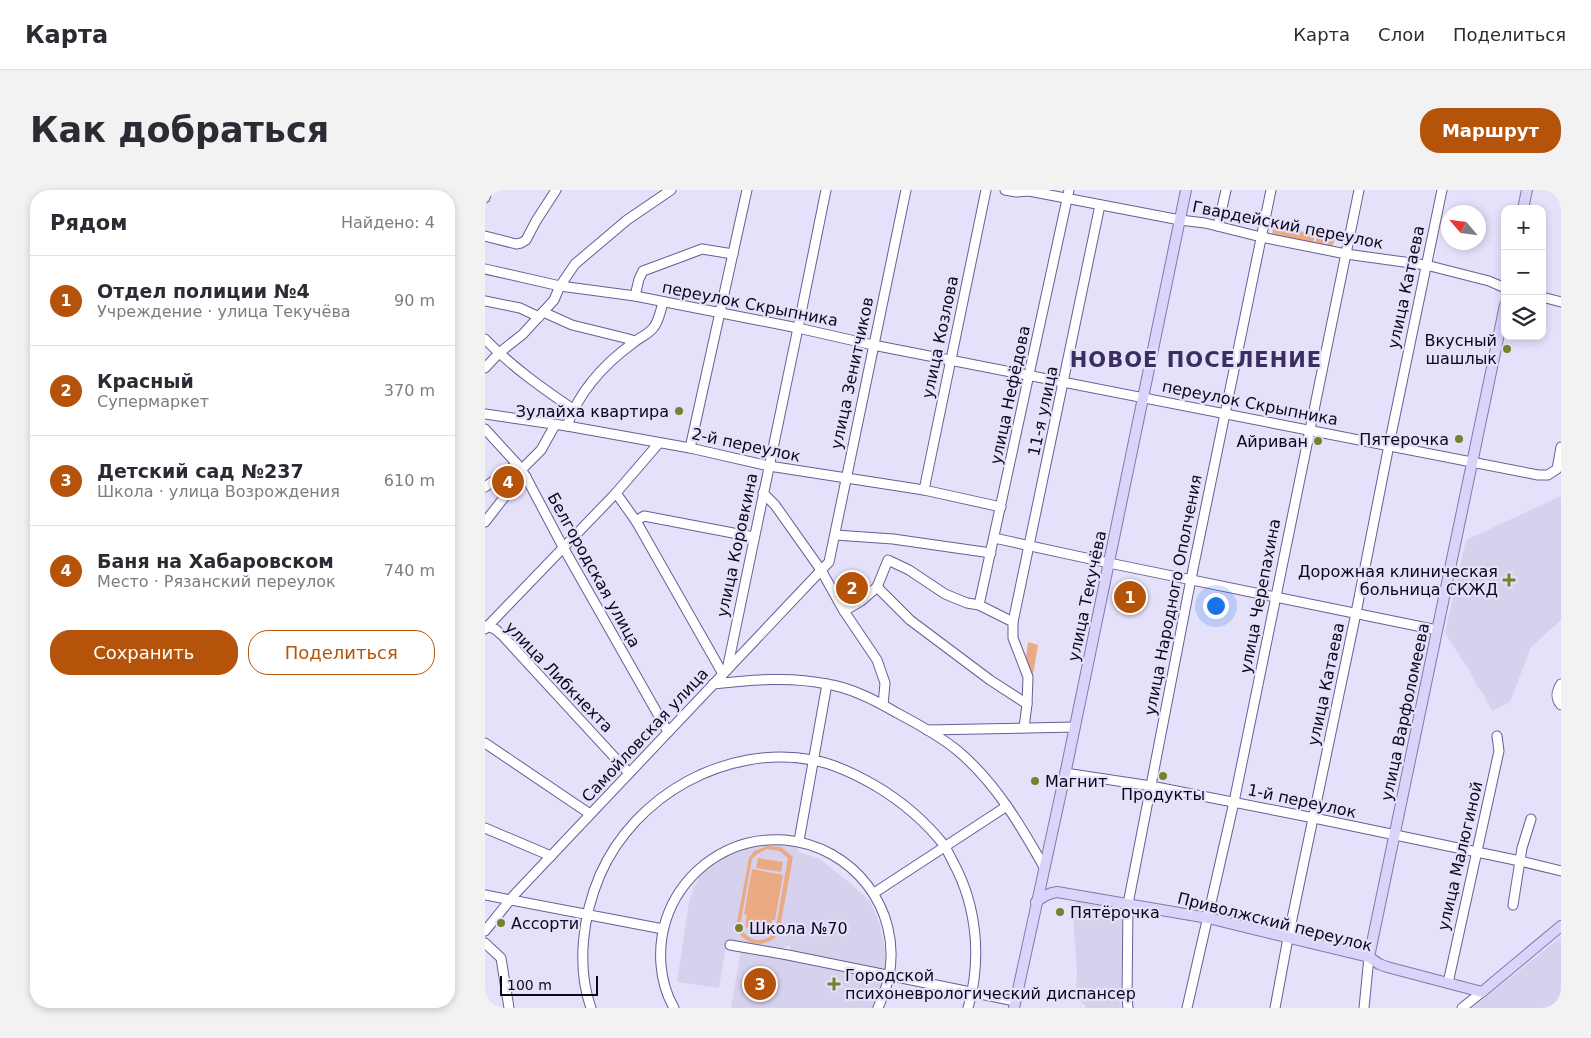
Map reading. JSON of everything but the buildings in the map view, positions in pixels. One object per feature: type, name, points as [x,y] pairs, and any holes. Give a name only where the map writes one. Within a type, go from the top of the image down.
[{"type":"main road","name":"улица Текучёва","points":[[1014,1005],[1075,727],[1186,190]]},
{"type":"main road","points":[[1524,205],[1527,190]]},
{"type":"main road","name":"улица Варфоломеева","points":[[1369,957],[1501,324]]},
{"type":"main road","points":[[1043,868],[1048,884],[1057,892]]},
{"type":"main road","points":[[1036,902],[1043,896],[1057,892]]},
{"type":"main road","name":"Приволжский переулок","points":[[1057,892],[1208,918],[1369,957],[1387,967],[1482,992]]},
{"type":"main road","points":[[1482,992],[1561,926]]},
{"type":"street","points":[[485,198],[487,190]]},
{"type":"street","points":[[485,236],[516,244],[527,240],[536,221],[556,190]]},
{"type":"street","points":[[485,368],[523,334],[554,300],[560,286],[575,264],[627,220],[671,190]]},
{"type":"street","points":[[690,448],[747,190]]},
{"type":"street","name":"улица Коровкина","points":[[725,672],[798,328],[825,190]]},
{"type":"street","name":"улица Зенитчиков","points":[[829,562],[905,190]]},
{"type":"street","name":"улица Козлова","points":[[924,490],[986,190]]},
{"type":"street","name":"Гвардейский переулок","points":[[1005,190],[1068,194],[1100,205],[1205,223],[1261,237],[1346,254],[1425,265],[1489,281],[1501,286]]},
{"type":"street","points":[[1218,226],[1226,190]]},
{"type":"street","name":"улица Народного Ополчения","points":[[1128,1008],[1128,904],[1191,580],[1271,190]]},
{"type":"street","name":"улица Черепахина","points":[[1187,1008],[1234,802],[1359,190]]},
{"type":"street","name":"улица Катаева","points":[[1275,1008],[1357,613],[1425,265],[1442,190]]},
{"type":"street","name":"улица Нефёдова","points":[[979,605],[1068,194]]},
{"type":"street","name":"11-я улица","points":[[1024,728],[1028,677],[1013,638],[1013,622],[1100,205]]},
{"type":"street","points":[[635,296],[643,271],[702,249],[733,254]]},
{"type":"street","name":"переулок Скрыпника","points":[[485,269],[560,286],[635,296],[798,328],[873,345],[1538,475],[1548,475],[1557,469],[1561,447]]},
{"type":"street","points":[[1546,298],[1561,302]]},
{"type":"street","points":[[485,301],[520,308],[572,325],[635,341]]},
{"type":"street","points":[[567,426],[573,408],[594,378],[635,341],[648,335],[656,325],[663,302]]},
{"type":"street","points":[[485,339],[499,354],[521,372],[573,408]]},
{"type":"street","name":"2-й переулок","points":[[485,414],[567,426],[690,448],[769,466],[924,490],[1001,507]]},
{"type":"street","points":[[485,522],[521,471],[541,450],[555,425]]},
{"type":"street","name":"Белгородская улица","points":[[485,429],[521,471],[668,732]]},
{"type":"street","points":[[486,627],[616,493],[659,443]]},
{"type":"street","points":[[485,487],[521,471]]},
{"type":"street","points":[[616,493],[636,521],[725,672]]},
{"type":"street","points":[[763,493],[775,505],[821,570],[844,611],[877,660],[885,683],[883,705]]},
{"type":"street","points":[[636,521],[644,516],[754,538]]},
{"type":"street","points":[[835,535],[893,539],[991,554]]},
{"type":"street","points":[[995,538],[1437,630]]},
{"type":"street","points":[[844,611],[861,601],[877,586],[888,560],[909,570],[945,594],[967,603],[979,605],[1013,622]]},
{"type":"street","name":"Самойловская улица","points":[[485,931],[509,900],[829,562]]},
{"type":"street","points":[[877,586],[910,620],[1027,704]]},
{"type":"street","name":"улица Либкнехта","points":[[486,627],[495,629],[502,634],[629,773]]},
{"type":"street","points":[[713,684],[796,680],[827,684],[849,690],[883,705],[927,730],[959,752],[987,781],[1007,806],[1043,868]]},
{"type":"street","points":[[799,841],[827,684]]},
{"type":"street","points":[[1560,685],[1557,699],[1561,705]]},
{"type":"street","points":[[927,730],[1075,727]]},
{"type":"street","name":"улица Малюгиной","points":[[1447,983],[1499,751],[1497,736]]},
{"type":"street","points":[[485,743],[590,814]]},
{"type":"street","points":[[591,1008],[584,971],[583,942],[587,914],[594,890],[606,862],[628,829],[653,804],[684,782],[718,767],[751,760],[789,757],[814,760],[859,777],[885,792],[912,813],[945,846],[959,874],[971,905],[976,936],[976,967],[973,993],[968,1008]]},
{"type":"street","name":"1-й переулок","points":[[1065,773],[1151,786],[1234,802],[1520,861],[1561,872]]},
{"type":"street","points":[[874,893],[1007,806]]},
{"type":"street","points":[[1513,906],[1522,848],[1531,819]]},
{"type":"street","points":[[485,828],[551,856]]},
{"type":"street","points":[[674,1008],[663,980],[660,956],[663,929],[679,892],[694,873],[713,858],[733,848],[752,842],[773,839],[799,841],[821,848],[841,859],[858,873],[874,893],[885,917],[891,940],[889,976],[885,993],[878,1008]]},
{"type":"street","points":[[485,895],[663,929]]},
{"type":"street","points":[[485,943],[501,958],[509,1008]]},
{"type":"street","points":[[730,945],[973,993],[1014,1005]]},
{"type":"street","name":"улица Варфоломеева","points":[[1364,1008],[1369,957]]},
{"type":"street","points":[[1462,1008],[1482,992]]},
{"type":"shaded area","points":[[1274,226],[1315,234],[1313,244],[1275,235],[1272,233]]},
{"type":"shaded area","points":[[1317,235],[1335,239],[1332,248],[1315,244]]},
{"type":"shaded area","name":"Дорожная клиническая больница СКЖД","points":[[1561,496],[1561,620],[1531,647],[1510,702],[1492,711],[1483,693],[1445,633],[1466,540]]},
{"type":"shaded area","points":[[1028,642],[1038,645],[1033,675],[1031,675],[1025,665]]},
{"type":"shaded area","name":"Школа №70","points":[[773,843],[799,846],[798,852],[818,858],[869,900],[879,922],[885,949],[885,969],[790,950],[790,945],[781,949],[727,941],[719,988],[677,982],[689,902],[700,876],[715,861],[734,851],[752,845]]},
{"type":"shaded area","points":[[767,846],[781,847],[793,857],[779,933],[768,942],[762,944],[749,942],[739,933],[736,927],[749,858],[754,851]],"holes":[[[767,849],[779,851],[788,858],[775,932],[766,939],[756,940],[747,936],[740,926],[752,859]]]},
{"type":"shaded area","points":[[758,858],[783,862],[781,872],[756,868]]},
{"type":"shaded area","points":[[752,869],[783,875],[775,920],[772,920],[770,932],[745,927],[747,915],[744,914]]},
{"type":"shaded area","points":[[1076,901],[1122,910],[1121,1008],[1085,1008],[1085,1005],[1076,997],[1077,971],[1073,914]]},
{"type":"shaded area","points":[[1561,937],[1561,1008],[1472,1008]]},
{"type":"shaded area","points":[[741,949],[882,978],[883,990],[872,1008],[731,1008]]},
{"type":"place","name":"Вкусный шашлык","points":[[1507,349]]},
{"type":"place","name":"Зулайха квартира","points":[[679,411]]},
{"type":"place","name":"Пятерочка","points":[[1459,439]]},
{"type":"place","name":"Айриван","points":[[1318,441]]},
{"type":"place","name":"Баня на Хабаровском","points":[[508,482]]},
{"type":"place","name":"Дорожная клиническая больница СКЖД","points":[[1509,580]]},
{"type":"place","name":"Красный","points":[[852,588]]},
{"type":"place","name":"Отдел полиции №4","points":[[1130,597]]},
{"type":"place","name":"Продукты","points":[[1163,776]]},
{"type":"place","name":"Магнит","points":[[1035,781]]},
{"type":"place","name":"Пятёрочка","points":[[1060,912]]},
{"type":"place","name":"Ассорти","points":[[501,923]]},
{"type":"place","name":"Школа №70","points":[[739,928]]},
{"type":"place","name":"Детский сад №237","points":[[760,984]]},
{"type":"place","name":"Городской психоневрологический диспансер","points":[[834,984]]},
{"type":"district","name":"НОВОЕ ПОСЕЛЕНИЕ","points":[[1196,360]]}]
